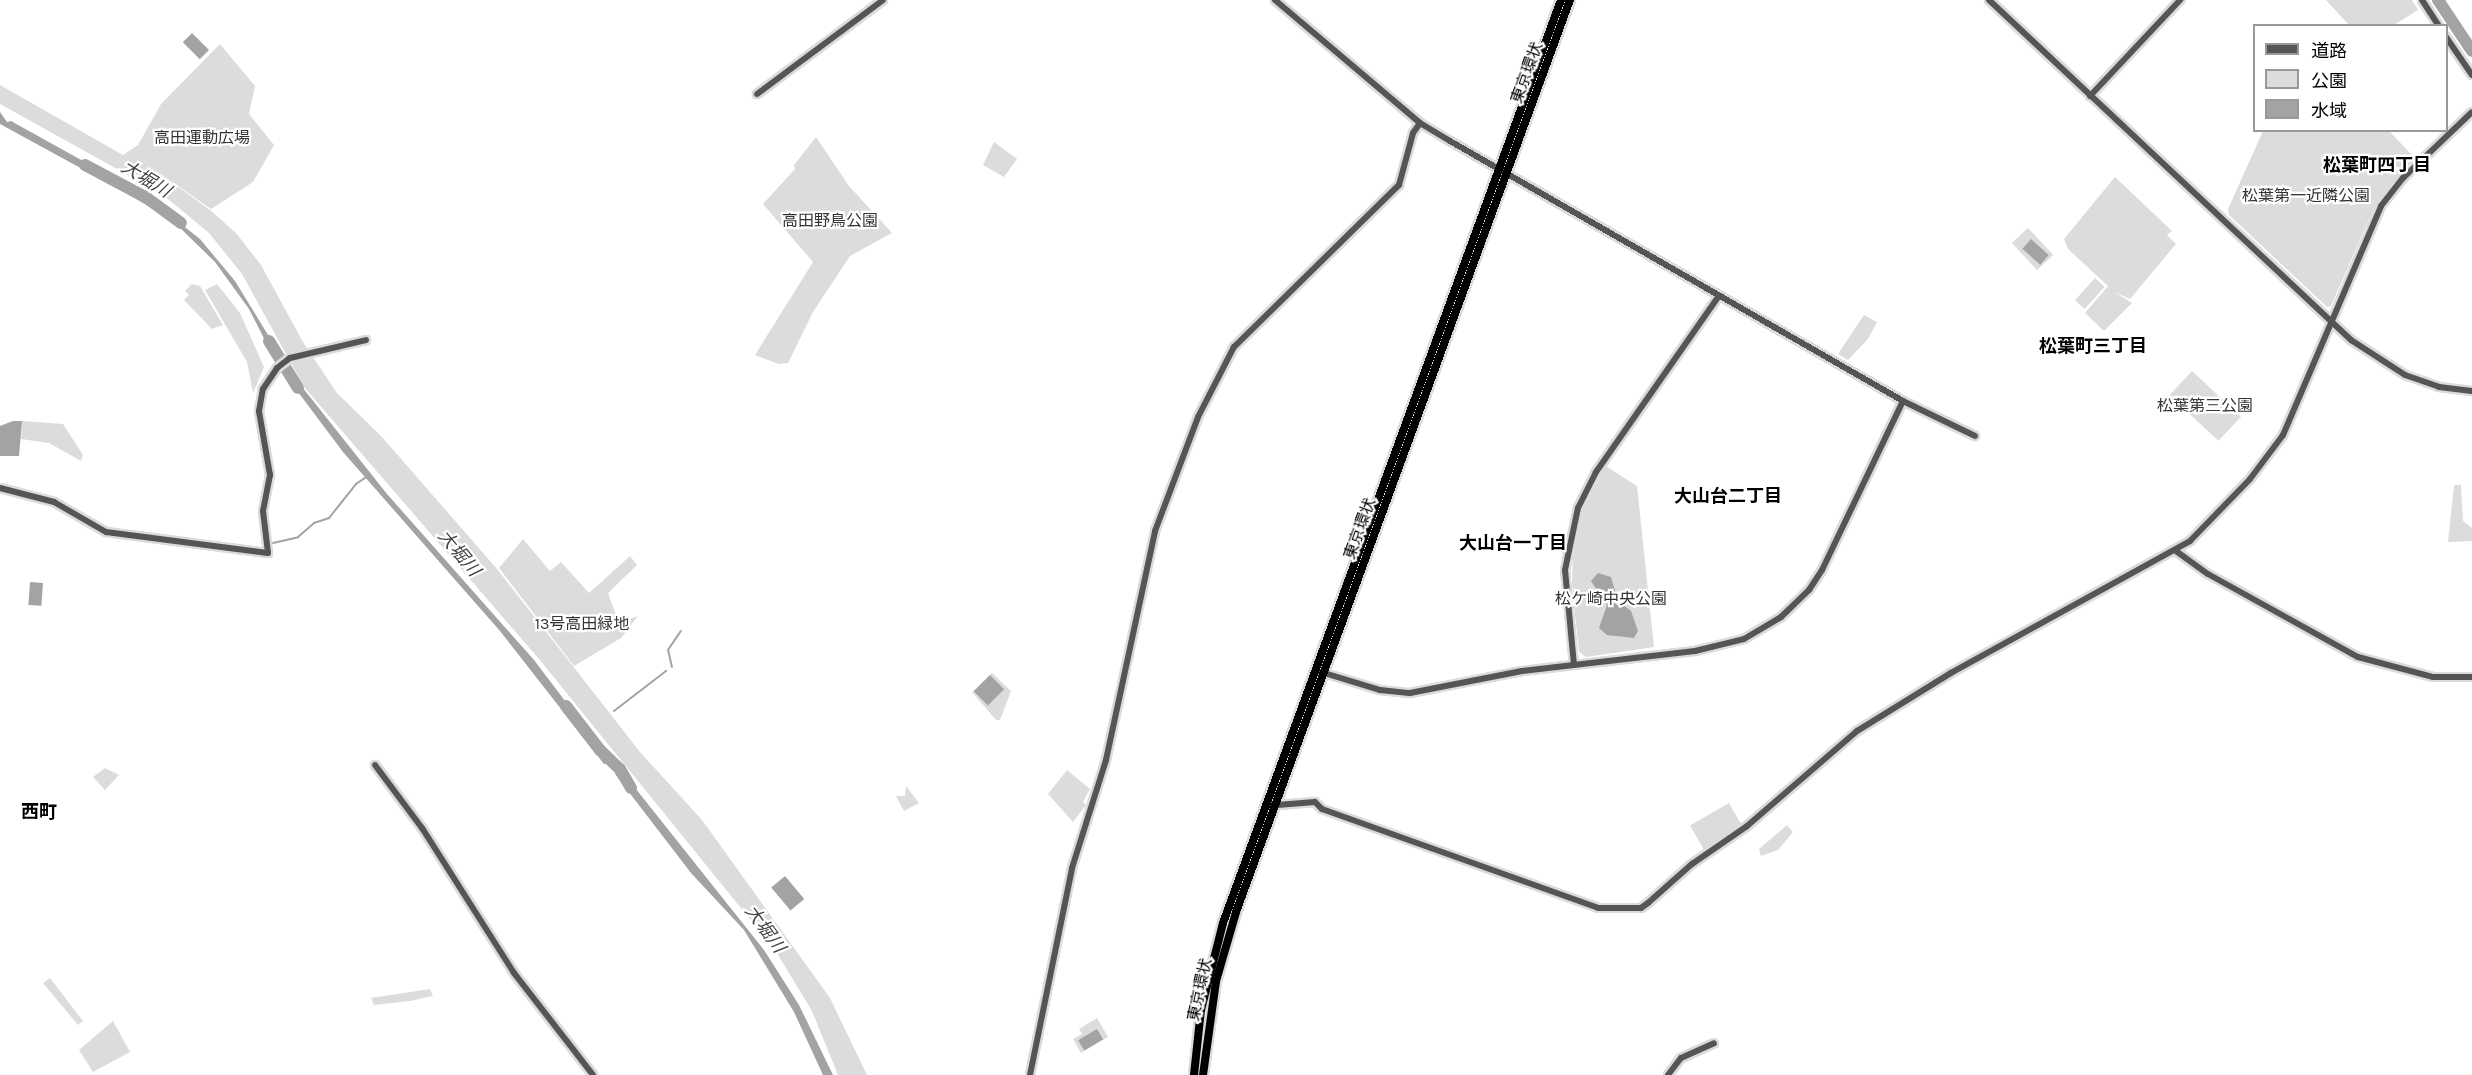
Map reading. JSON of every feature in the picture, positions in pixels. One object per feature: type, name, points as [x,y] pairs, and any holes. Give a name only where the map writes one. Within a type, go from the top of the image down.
[{"type":"highway","name":"東京環状","points":[[1203,1075],[1216,981],[1270,805],[1326,671],[1561,0]]},
{"type":"highway","name":"東京環状","points":[[1194,1075],[1208,974],[1270,805],[1315,673],[1502,170],[1570,0]]},
{"type":"street","points":[[757,94],[883,0]]},
{"type":"street","points":[[1275,0],[1420,123],[1903,401],[1975,436]]},
{"type":"street","points":[[1989,0],[2331,322],[2388,367],[2439,387],[2472,391]]},
{"type":"street","points":[[2090,96],[2180,0]]},
{"type":"street","points":[[2422,0],[2438,24]]},
{"type":"street","points":[[2448,40],[2472,75]]},
{"type":"street","points":[[1270,805],[1316,802],[1322,809],[1585,904],[1603,908],[1641,908],[1692,864],[1747,826],[1857,731],[1951,674],[2176,551],[2250,479],[2276,447],[2381,206],[2403,178],[2472,112]]},
{"type":"street","points":[[1030,1075],[1072,868],[1106,760],[1155,531],[1198,417],[1234,347],[1399,185],[1413,133],[1420,123]]},
{"type":"street","points":[[1574,664],[1566,570],[1578,508],[1596,472],[1719,296]]},
{"type":"street","points":[[0,488],[54,502],[106,532],[267,553],[263,511],[270,475],[259,411],[263,389],[272,373],[294,357],[366,340]]},
{"type":"street","points":[[1315,673],[1326,671],[1380,690],[1410,693],[1499,674],[1723,646],[1753,634],[1781,616],[1809,590],[1822,570],[1903,401]]},
{"type":"street","points":[[2176,551],[2208,574],[2358,657],[2423,675],[2472,677]]},
{"type":"street","points":[[375,765],[422,828],[514,973],[593,1075]]},
{"type":"street","points":[[1668,1075],[1681,1058],[1714,1043]]},
{"type":"green space","points":[[2326,0],[2412,0],[2418,10],[2396,24],[2348,24]]},
{"type":"green space","name":"高田運動広場","points":[[220,44],[255,86],[249,114],[274,145],[253,182],[211,209],[141,160],[210,210],[236,233],[261,265],[303,342],[337,393],[382,437],[497,569],[640,752],[702,820],[830,998],[867,1075],[838,1075],[812,1011],[775,950],[539,659],[304,387],[242,274],[209,233],[162,194],[0,104],[0,85],[123,155],[138,145],[161,104]]},
{"type":"green space","name":"松葉第一近隣公園","points":[[2263,132],[2390,132],[2415,158],[2374,208],[2331,306],[2327,307],[2229,215],[2228,209]]},
{"type":"green space","name":"高田野鳥公園","points":[[816,137],[849,186],[892,233],[850,256],[813,312],[788,363],[779,364],[755,355],[813,262],[763,204],[795,169],[794,165]]},
{"type":"green space","points":[[994,142],[1017,159],[1004,177],[983,165]]},
{"type":"green space","points":[[2115,177],[2172,231],[2167,235],[2176,244],[2130,299],[2115,292],[2132,303],[2104,331],[2085,313],[2108,286],[2068,249],[2064,239]]},
{"type":"green space","points":[[2028,228],[2053,255],[2037,270],[2012,243]]},
{"type":"green space","points":[[2095,278],[2105,287],[2085,309],[2075,300]]},
{"type":"green space","points":[[192,284],[200,286],[223,325],[212,329],[184,300],[189,295],[185,291]]},
{"type":"green space","points":[[217,284],[240,313],[264,367],[253,393],[247,362],[205,290]]},
{"type":"green space","points":[[1864,315],[1877,322],[1868,339],[1848,360],[1838,354]]},
{"type":"green space","name":"松葉第三公園","points":[[2192,371],[2241,417],[2218,441],[2169,395]]},
{"type":"green space","points":[[22,421],[63,424],[83,455],[81,461],[49,443],[21,439]]},
{"type":"green space","name":"松ケ崎中央公園","points":[[1606,466],[1637,486],[1654,647],[1586,657],[1579,652],[1572,585],[1573,548],[1583,509]]},
{"type":"green space","points":[[2454,485],[2461,485],[2463,521],[2472,528],[2472,541],[2448,542]]},
{"type":"green space","name":"13号高田緑地","points":[[523,539],[550,571],[561,562],[589,593],[630,556],[637,565],[608,593],[619,623],[638,616],[621,638],[574,666],[499,568]]},
{"type":"green space","points":[[992,673],[1011,691],[1000,720],[996,720],[972,692]]},
{"type":"green space","points":[[105,768],[119,775],[105,790],[93,777]]},
{"type":"green space","points":[[1067,770],[1090,789],[1083,802],[1086,805],[1073,822],[1048,794]]},
{"type":"green space","points":[[906,786],[919,803],[904,811],[896,796],[905,796]]},
{"type":"green space","points":[[1729,803],[1743,827],[1704,850],[1690,826]]},
{"type":"green space","points":[[1787,825],[1793,832],[1778,850],[1761,856],[1759,849]]},
{"type":"green space","points":[[50,978],[83,1021],[78,1025],[43,983]]},
{"type":"green space","points":[[430,989],[433,996],[410,1001],[374,1005],[371,998]]},
{"type":"green space","points":[[1097,1018],[1108,1037],[1081,1053],[1073,1039],[1082,1034],[1079,1029]]},
{"type":"green space","points":[[113,1021],[130,1052],[93,1072],[79,1050]]},
{"type":"water","points":[[192,33],[209,50],[200,59],[183,42]]},
{"type":"water","points":[[0,112],[7,122],[11,121],[101,171],[97,177],[0,124]]},
{"type":"water","points":[[107,174],[156,204],[200,239],[235,281],[279,353],[273,356],[249,309],[215,262],[174,222],[104,179]]},
{"type":"water","points":[[2031,239],[2049,255],[2040,265],[2022,249]]},
{"type":"water","points":[[287,368],[387,494],[534,660],[612,763],[604,764],[500,631],[343,452],[283,372]]},
{"type":"water","points":[[13,421],[22,421],[19,456],[0,456],[0,426]]},
{"type":"water","points":[[1598,573],[1611,577],[1618,601],[1631,611],[1638,631],[1634,638],[1607,635],[1599,628],[1607,605],[1591,581]]},
{"type":"water","points":[[30,582],[43,583],[41,606],[28,605]]},
{"type":"water","points":[[990,675],[1004,689],[988,705],[974,691]]},
{"type":"water","points":[[620,769],[764,950],[799,1005],[833,1075],[823,1075],[794,1012],[744,930],[691,873],[615,774]]},
{"type":"water","points":[[785,876],[804,899],[790,911],[771,888]]},
{"type":"water","points":[[1097,1029],[1103,1039],[1084,1051],[1078,1040]]},
{"type":"waterway","points":[[2438,0],[2472,51]]},
{"type":"waterway","name":"大堀川","points":[[85,165],[147,198],[181,223]]},
{"type":"waterway","name":"大堀川","points":[[269,341],[298,388]]},
{"type":"waterway","points":[[273,543],[298,537],[314,523],[329,518],[356,484],[368,476]]},
{"type":"waterway","points":[[672,667],[668,650],[681,631]]},
{"type":"waterway","points":[[614,711],[666,671]]},
{"type":"waterway","name":"大堀川","points":[[566,706],[600,750],[620,769],[631,788]]},
{"type":"district","name":"松葉町四丁目","points":[[2377,165]]},
{"type":"district","name":"松葉町三丁目","points":[[2093,346]]},
{"type":"district","name":"大山台二丁目","points":[[1728,496]]},
{"type":"district","name":"大山台一丁目","points":[[1513,543]]},
{"type":"district","name":"西町","points":[[39,812]]}]
